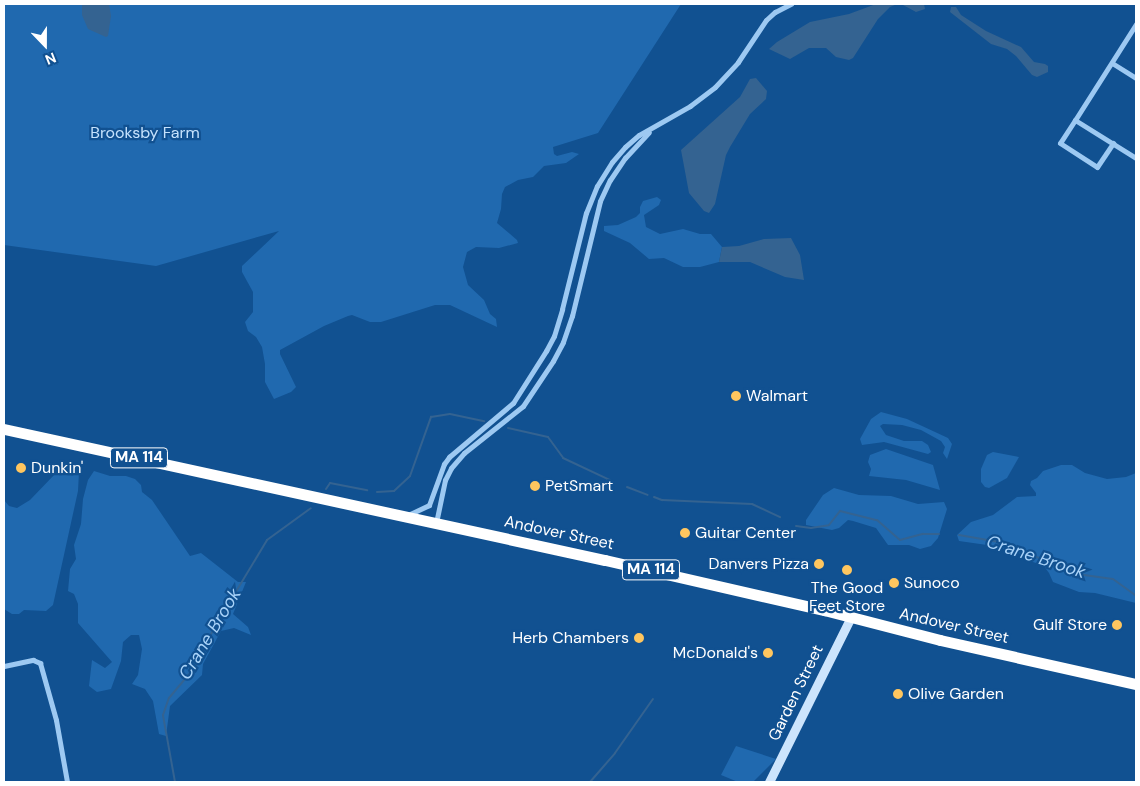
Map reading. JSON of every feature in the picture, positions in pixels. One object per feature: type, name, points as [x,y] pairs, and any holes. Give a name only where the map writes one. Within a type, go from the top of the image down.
[{"type":"highway","name":"Andover Street","points":[[4,429],[402,515],[851,617],[940,640],[1136,683]]},
{"type":"main road","name":"Garden Street","points":[[769,782],[851,617]]},
{"type":"street","points":[[402,515],[414,513],[429,505],[444,464],[449,457],[505,412],[521,392],[554,336],[586,212],[597,186],[624,147],[690,106],[715,87],[738,62],[766,20],[792,4]]},
{"type":"street","points":[[1113,143],[1097,168],[1060,143],[1136,24]]},
{"type":"street","points":[[1112,63],[1136,78]]},
{"type":"street","points":[[1075,120],[1136,158]]},
{"type":"street","points":[[436,523],[445,480],[451,468],[464,453],[523,406],[553,360],[563,342],[572,316],[604,192],[625,158],[657,126]]},
{"type":"street","points":[[4,666],[33,660],[40,663],[56,720],[67,782]]},
{"type":"green space","name":"Brooksby Farm","points":[[4,4],[681,4],[598,133],[553,147],[554,154],[557,156],[572,152],[579,154],[566,163],[544,166],[533,177],[518,180],[505,187],[497,223],[518,243],[499,248],[476,247],[467,252],[463,267],[468,285],[484,300],[490,314],[496,319],[497,327],[450,305],[435,305],[381,322],[370,322],[352,315],[348,316],[324,326],[280,350],[280,354],[296,387],[291,392],[274,399],[265,382],[265,364],[262,347],[256,337],[248,331],[245,322],[253,312],[253,292],[242,272],[242,266],[279,231],[156,266],[4,245]]},
{"type":"green space","points":[[657,197],[661,200],[659,205],[644,215],[646,227],[660,234],[683,229],[700,234],[711,234],[722,247],[719,262],[700,267],[683,267],[664,258],[649,259],[630,243],[604,231],[604,226],[618,225],[636,217],[640,213],[643,201]]},
{"type":"green space","points":[[881,412],[907,419],[948,438],[952,444],[947,459],[943,453],[945,447],[941,441],[921,430],[902,425],[883,424],[880,426],[886,435],[904,441],[922,441],[928,445],[931,452],[928,454],[884,442],[862,445],[860,439],[871,419]]},
{"type":"green space","points":[[886,449],[933,465],[940,490],[906,480],[869,476],[871,469],[868,462],[870,455]]},
{"type":"green space","points":[[993,452],[1019,457],[1007,478],[989,488],[985,487],[981,482],[981,469],[987,455]]},
{"type":"green space","points":[[1061,465],[1072,465],[1085,473],[1107,479],[1126,477],[1136,473],[1136,603],[1095,593],[1079,592],[1053,582],[1043,565],[1026,560],[1020,554],[994,546],[959,541],[957,535],[971,522],[993,515],[1017,497],[1036,496],[1030,485],[1031,481],[1037,478],[1043,471]]},
{"type":"green space","points":[[69,466],[75,467],[79,472],[78,491],[53,605],[46,611],[24,610],[19,614],[12,614],[4,609],[4,500],[9,506],[17,508],[30,500],[55,474]]},
{"type":"green space","points":[[94,471],[110,476],[126,476],[135,479],[141,485],[142,492],[152,500],[190,556],[201,553],[238,582],[246,582],[233,614],[248,627],[251,635],[234,628],[221,631],[203,664],[202,675],[170,706],[166,736],[159,734],[153,701],[145,689],[132,684],[138,675],[142,649],[139,635],[131,635],[123,642],[121,661],[111,689],[97,692],[89,686],[92,660],[105,668],[112,662],[78,623],[78,604],[74,594],[68,591],[70,569],[76,559],[74,545],[81,524],[83,499],[88,480]]},
{"type":"green space","points":[[834,488],[859,495],[891,496],[918,504],[944,502],[947,509],[938,538],[931,546],[920,549],[909,545],[888,545],[876,528],[853,521],[848,520],[839,528],[832,530],[806,525],[806,520],[823,495]]},
{"type":"green space","points":[[736,746],[776,759],[753,782],[738,782],[721,775]]},
{"type":"shaded area","points":[[82,4],[109,4],[111,16],[108,36],[106,37],[88,29],[82,15]]},
{"type":"shaded area","points":[[876,4],[924,4],[925,9],[916,12],[903,5],[890,7],[878,19],[853,58],[849,60],[836,57],[826,48],[809,48],[790,59],[769,49],[810,22],[849,14]]},
{"type":"shaded area","points":[[951,7],[956,7],[961,15],[986,31],[1021,47],[1034,62],[1048,66],[1048,72],[1037,77],[1032,75],[1016,56],[1007,49],[991,44],[950,12]]},
{"type":"shaded area","points":[[756,78],[767,91],[766,99],[750,114],[726,155],[715,204],[709,213],[704,211],[689,193],[681,150],[740,97],[750,79]]},
{"type":"shaded area","points":[[791,238],[800,255],[804,280],[785,277],[750,262],[719,262],[722,247],[739,246],[764,239]]},
{"type":"waterway","name":"Crane Brook","points":[[377,492],[394,491],[410,476],[431,417],[450,414],[484,421]]},
{"type":"waterway","name":"Crane Brook","points":[[508,428],[548,437],[563,458],[610,480]]},
{"type":"waterway","name":"Crane Brook","points":[[326,489],[330,483],[367,490]]},
{"type":"waterway","name":"Crane Brook","points":[[627,487],[648,495]]},
{"type":"waterway","name":"Crane Brook","points":[[654,497],[662,500],[752,504],[780,517]]},
{"type":"waterway","name":"Crane Brook","points":[[175,782],[163,715],[169,698],[195,667],[214,628],[267,540],[311,508]]},
{"type":"waterway","name":"Crane Brook","points":[[796,526],[811,528],[829,525],[840,511],[877,520],[900,540],[923,534],[939,534]]},
{"type":"waterway","name":"Crane Brook","points":[[959,535],[997,542],[1084,575],[1113,579],[1136,596]]},
{"type":"waterway","points":[[590,782],[615,753],[653,699]]},
{"type":"place","name":"Walmart","points":[[736,396]]},
{"type":"place","name":"Dunkin'","points":[[21,468]]},
{"type":"place","name":"PetSmart","points":[[535,486]]},
{"type":"place","name":"Guitar Center","points":[[685,533]]},
{"type":"place","name":"Danvers Pizza","points":[[819,564]]},
{"type":"place","name":"The Good Feet Store","points":[[847,570]]},
{"type":"place","name":"Sunoco","points":[[894,583]]},
{"type":"place","name":"Gulf Store","points":[[1117,625]]},
{"type":"place","name":"Herb Chambers","points":[[639,638]]},
{"type":"place","name":"McDonald's","points":[[768,653]]},
{"type":"place","name":"Olive Garden","points":[[898,694]]}]
